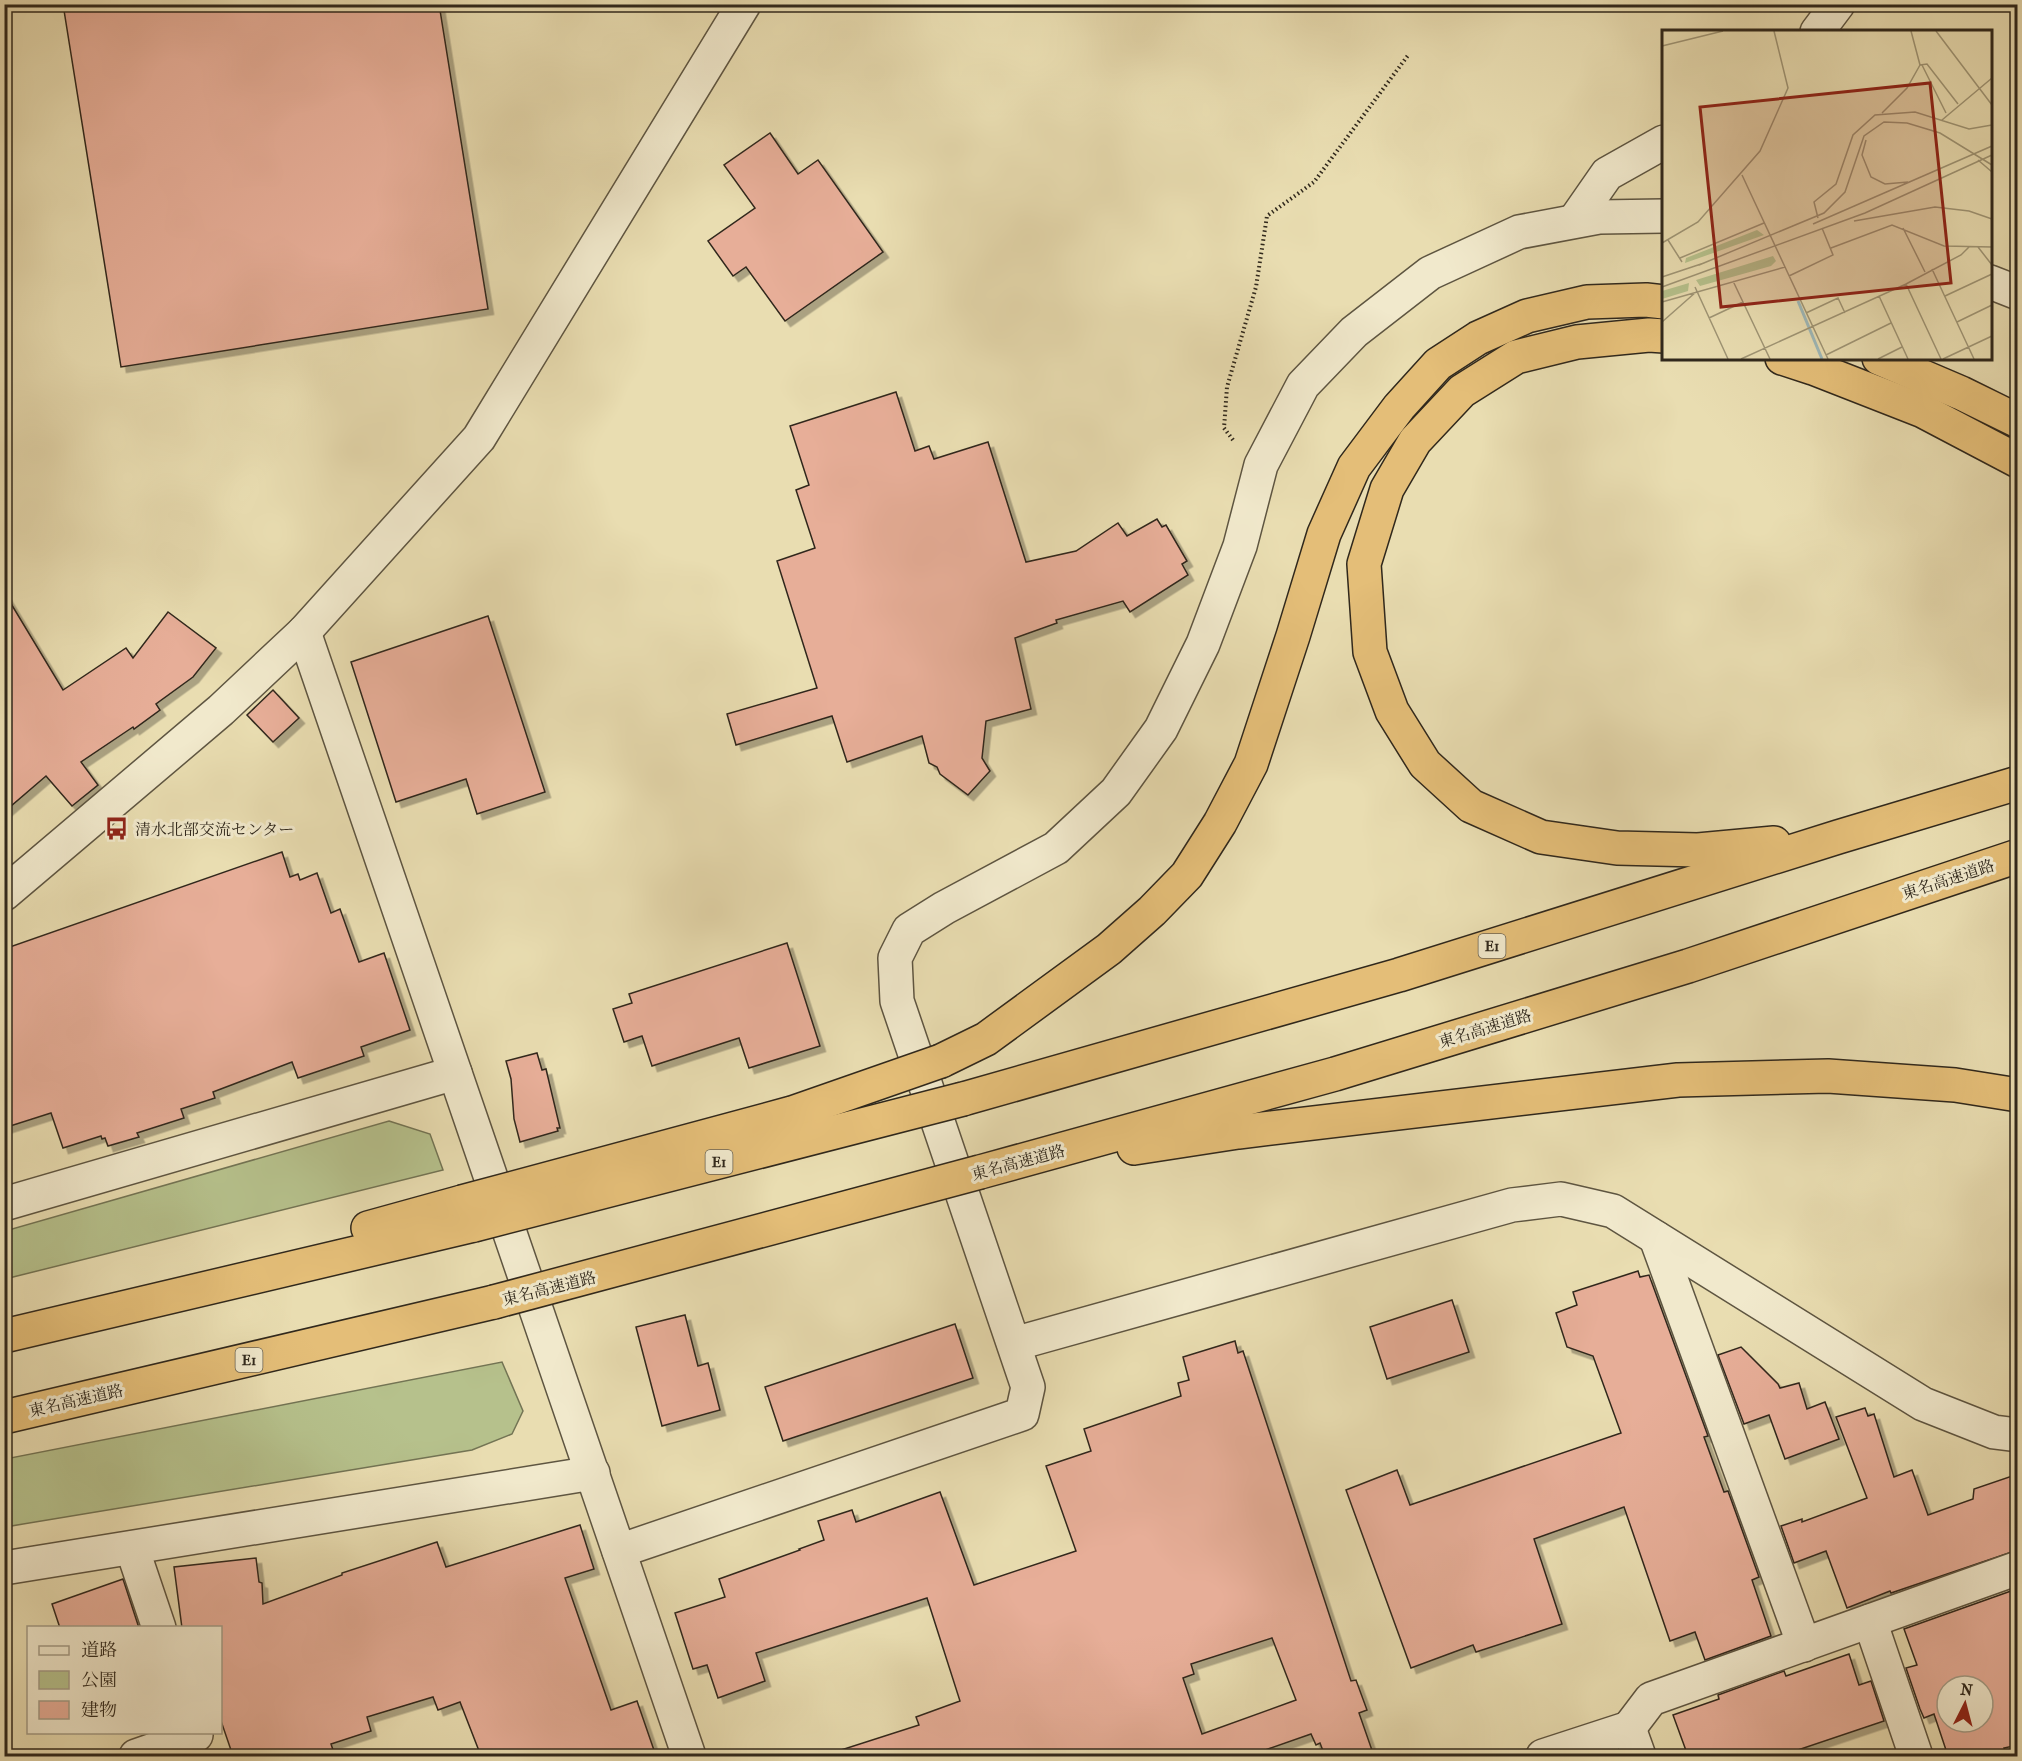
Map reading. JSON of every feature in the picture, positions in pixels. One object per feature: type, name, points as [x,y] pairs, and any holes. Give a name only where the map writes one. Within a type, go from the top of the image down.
[{"type":"highway","points":[[4,1329],[468,1214],[792,1113],[941,1061],[986,1039],[1109,949],[1152,911],[1187,875],[1220,823],[1251,764],[1324,534],[1354,467],[1399,407],[1438,364],[1478,338],[1527,316],[1587,302],[1646,300],[1662,302]]},
{"type":"highway","points":[[1662,336],[1577,342],[1516,357],[1462,391],[1415,441],[1387,489],[1364,564],[1370,652],[1392,711],[1425,764],[1471,806],[1541,837],[1617,848],[1698,850],[1838,837]]},
{"type":"highway","points":[[1788,360],[1923,411],[2018,461]]},
{"type":"highway","points":[[1884,360],[1961,393],[2018,421]]},
{"type":"highway","name":"E1","points":[[4,1336],[468,1214],[963,1099],[1399,975],[2018,783]]},
{"type":"highway","name":"東名高速道路","points":[[4,1417],[494,1302],[980,1173],[1335,1074],[1689,966],[2018,856]]},
{"type":"highway","points":[[980,1173],[1238,1132],[1678,1080],[1828,1076],[1955,1085],[2018,1095]]},
{"type":"street","points":[[4,894],[221,710],[304,632],[479,438],[744,4]]},
{"type":"street","points":[[1818,30],[1838,4]]},
{"type":"street","points":[[1575,220],[1607,174],[1662,143]]},
{"type":"street","points":[[619,1551],[1022,1414],[1028,1387],[897,1001],[895,958],[909,930],[944,908],[1056,848],[1116,792],[1161,729],[1203,644],[1240,546],[1261,465],[1304,385],[1354,332],[1430,273],[1518,232],[1599,217],[1662,216]]},
{"type":"street","points":[[1992,283],[2018,293]]},
{"type":"street","points":[[304,632],[690,1756]]},
{"type":"street","points":[[4,1204],[455,1073]]},
{"type":"street","points":[[1014,1344],[1512,1204],[1561,1199],[1613,1211],[1923,1404],[1994,1432],[2018,1435]]},
{"type":"street","points":[[1656,1238],[1804,1644]]},
{"type":"street","points":[[4,1568],[593,1473]]},
{"type":"street","points":[[132,1548],[158,1626]]},
{"type":"street","points":[[1543,1756],[1634,1742],[1651,1699],[2018,1568]]},
{"type":"street","points":[[1870,1620],[1916,1756]]},
{"type":"street","points":[[136,1756],[199,1741]]},
{"type":"path","points":[[1258,474],[1224,428],[1227,387],[1256,287],[1267,216],[1314,182],[1409,54]]},
{"type":"green space","points":[[389,1121],[430,1134],[443,1170],[5,1279],[5,1231]]},
{"type":"green space","points":[[502,1362],[523,1411],[512,1434],[472,1450],[5,1527],[5,1459]]},
{"type":"building","points":[[63,4],[439,4],[488,309],[121,367]]},
{"type":"building","points":[[770,133],[798,174],[818,160],[883,252],[785,321],[746,267],[733,276],[708,241],[755,208],[724,165]]},
{"type":"building","points":[[896,392],[915,451],[929,446],[934,459],[988,442],[1026,562],[1076,551],[1118,523],[1127,536],[1157,519],[1162,527],[1166,525],[1187,561],[1182,564],[1188,575],[1130,612],[1123,601],[1056,620],[1057,623],[1015,638],[1031,709],[986,721],[982,758],[990,771],[968,795],[940,774],[937,767],[929,763],[922,736],[847,762],[832,716],[736,745],[727,714],[817,688],[777,561],[815,548],[796,490],[809,485],[790,426]]},
{"type":"building","points":[[4,592],[63,690],[126,648],[133,658],[168,612],[216,648],[193,677],[156,704],[160,710],[81,762],[98,785],[72,806],[46,776],[4,812]]},
{"type":"building","points":[[488,616],[545,792],[477,814],[466,779],[396,802],[351,662]]},
{"type":"building","points":[[273,690],[299,718],[273,742],[247,715]]},
{"type":"building","points":[[282,852],[290,877],[298,874],[300,880],[317,873],[331,913],[340,909],[359,962],[384,953],[410,1030],[361,1047],[364,1056],[298,1078],[292,1062],[213,1092],[215,1098],[181,1109],[184,1118],[137,1133],[139,1137],[108,1146],[105,1138],[102,1139],[101,1136],[63,1148],[51,1113],[4,1128],[4,949]]},
{"type":"building","points":[[787,943],[820,1046],[749,1068],[739,1038],[652,1066],[642,1036],[624,1042],[613,1009],[632,1003],[629,994]]},
{"type":"building","points":[[537,1053],[542,1070],[546,1069],[560,1128],[557,1128],[558,1131],[520,1142],[514,1119],[511,1079],[506,1061]]},
{"type":"building","points":[[1638,1271],[1640,1277],[1649,1275],[1708,1436],[1704,1437],[1724,1492],[1728,1491],[1759,1577],[1752,1580],[1771,1636],[1705,1660],[1695,1632],[1670,1641],[1624,1507],[1534,1539],[1562,1624],[1476,1652],[1473,1645],[1411,1668],[1346,1490],[1397,1470],[1410,1505],[1621,1433],[1593,1356],[1567,1347],[1556,1313],[1577,1305],[1573,1292]]},
{"type":"building","points":[[1452,1300],[1469,1352],[1387,1379],[1370,1327]]},
{"type":"building","points":[[685,1315],[698,1366],[708,1363],[720,1410],[662,1426],[636,1327]]},
{"type":"building","points":[[955,1324],[973,1378],[783,1441],[765,1387]]},
{"type":"building","points":[[1235,1341],[1238,1353],[1243,1351],[1351,1681],[1356,1680],[1367,1710],[1359,1713],[1374,1756],[1325,1756],[1320,1743],[1316,1745],[1311,1734],[1248,1756],[842,1756],[841,1750],[919,1725],[916,1717],[960,1701],[927,1598],[756,1653],[765,1681],[718,1698],[707,1665],[693,1669],[675,1613],[725,1597],[719,1579],[824,1540],[818,1521],[852,1510],[856,1522],[940,1492],[974,1585],[1076,1551],[1046,1466],[1091,1451],[1084,1429],[1181,1396],[1178,1383],[1189,1380],[1183,1357]],"holes":[[[1272,1638],[1296,1700],[1202,1734],[1183,1678],[1194,1674],[1191,1664]]]},
{"type":"building","points":[[1741,1347],[1780,1388],[1799,1383],[1807,1409],[1825,1402],[1839,1439],[1785,1459],[1769,1415],[1744,1424],[1718,1355]]},
{"type":"building","points":[[1865,1408],[1868,1416],[1874,1414],[1894,1477],[1912,1470],[1928,1515],[1973,1499],[1974,1489],[2018,1474],[2018,1550],[1891,1593],[1890,1591],[1847,1608],[1826,1551],[1794,1563],[1781,1526],[1802,1519],[1802,1522],[1867,1498],[1836,1417]]},
{"type":"building","points":[[580,1525],[594,1569],[565,1578],[611,1710],[637,1701],[656,1756],[481,1756],[460,1702],[438,1710],[433,1697],[367,1717],[371,1731],[331,1744],[335,1756],[233,1756],[222,1724],[222,1626],[182,1626],[174,1567],[256,1558],[259,1582],[262,1583],[263,1604],[342,1575],[342,1573],[437,1542],[446,1567]]},
{"type":"building","points":[[123,1579],[138,1626],[59,1626],[52,1604]]},
{"type":"building","points":[[2011,1591],[2018,1610],[2018,1745],[2004,1748],[2007,1756],[1948,1756],[1941,1734],[1995,1734],[1995,1674],[1935,1674],[1935,1717],[1934,1714],[1924,1718],[1906,1668],[1917,1665],[1904,1629]]},
{"type":"building","points":[[1849,1654],[1859,1685],[1871,1681],[1884,1721],[1780,1756],[1688,1756],[1673,1715],[1719,1699],[1718,1695],[1784,1671],[1786,1676]]},
{"type":"place","name":"清水北部交流センター","points":[[117,829]]}]
